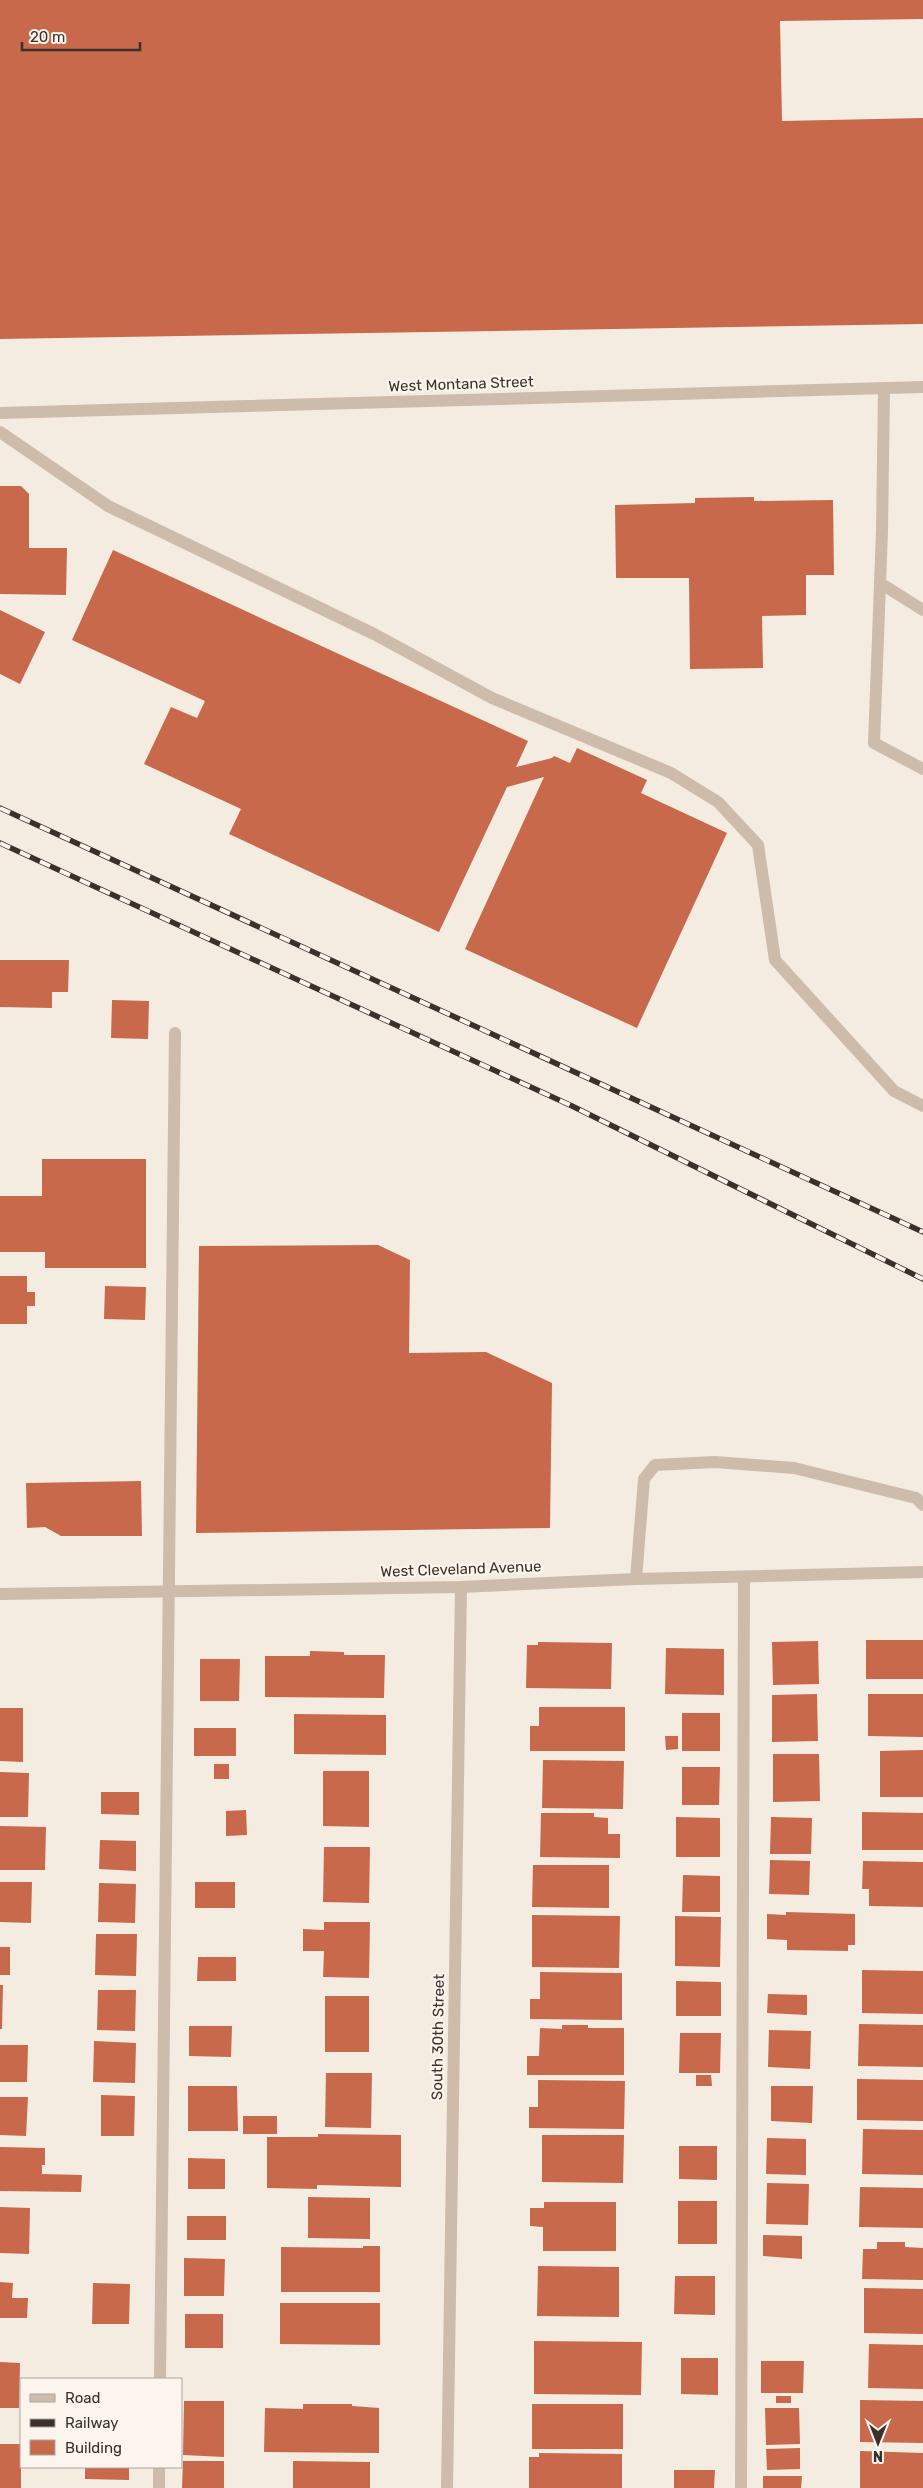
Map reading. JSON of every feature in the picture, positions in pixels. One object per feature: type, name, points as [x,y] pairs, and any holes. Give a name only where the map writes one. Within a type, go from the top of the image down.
[{"type":"street","name":"West Montana Street","points":[[0,413],[923,387]]},
{"type":"street","points":[[884,388],[880,584],[874,742],[923,769]]},
{"type":"street","points":[[0,432],[108,506],[374,634],[492,698],[671,772],[718,802],[758,845],[775,960],[894,1091],[923,1106]]},
{"type":"street","points":[[880,584],[923,610]]},
{"type":"street","points":[[160,2378],[175,1033]]},
{"type":"street","points":[[636,1579],[644,1479],[655,1465],[716,1462],[794,1468],[916,1498],[923,1505]]},
{"type":"street","name":"West Cleveland Avenue","points":[[0,1594],[461,1587],[636,1579],[923,1572]]},
{"type":"street","points":[[741,2488],[744,1577]]},
{"type":"street","name":"South 30th Street","points":[[447,2488],[461,1587]]},
{"type":"street","points":[[159,2468],[159,2488]]},
{"type":"building","points":[[0,0],[923,0],[923,19],[780,21],[782,121],[923,118],[923,324],[0,339]]},
{"type":"building","points":[[0,486],[21,486],[29,494],[29,548],[67,548],[66,595],[0,594]]},
{"type":"building","points":[[754,497],[754,501],[833,500],[834,575],[806,575],[806,615],[762,616],[763,668],[690,669],[689,578],[616,578],[615,505],[695,503],[695,498]]},
{"type":"building","points":[[113,550],[528,741],[516,767],[554,756],[570,763],[577,748],[647,780],[641,793],[727,833],[637,1028],[465,949],[544,777],[507,787],[439,932],[229,834],[241,809],[144,764],[171,707],[197,718],[205,701],[72,640]]},
{"type":"building","points":[[0,610],[45,632],[20,684],[0,674]]},
{"type":"building","points":[[0,960],[69,960],[68,992],[52,992],[52,1008],[0,1007]]},
{"type":"building","points":[[112,1000],[149,1001],[148,1039],[111,1038]]},
{"type":"building","points":[[42,1159],[146,1159],[146,1268],[45,1268],[45,1252],[0,1252],[0,1196],[42,1196]]},
{"type":"building","points":[[378,1245],[410,1260],[409,1353],[486,1352],[552,1383],[550,1528],[196,1533],[199,1246]]},
{"type":"building","points":[[0,1276],[27,1276],[27,1292],[35,1292],[35,1306],[27,1306],[27,1324],[0,1324]]},
{"type":"building","points":[[105,1286],[146,1287],[145,1320],[104,1319]]},
{"type":"building","points":[[141,1481],[142,1536],[61,1536],[45,1527],[27,1528],[26,1483]]},
{"type":"building","points":[[866,1640],[923,1640],[923,1679],[866,1679]]},
{"type":"building","points":[[818,1641],[819,1684],[773,1685],[772,1642]]},
{"type":"building","points":[[538,1642],[612,1643],[611,1689],[526,1688],[527,1645],[538,1645]]},
{"type":"building","points":[[666,1648],[724,1649],[724,1695],[665,1694]]},
{"type":"building","points":[[310,1651],[344,1652],[344,1655],[385,1655],[384,1698],[265,1697],[265,1656],[310,1656]]},
{"type":"building","points":[[200,1659],[240,1659],[239,1701],[200,1701]]},
{"type":"building","points":[[817,1694],[818,1741],[772,1742],[772,1695]]},
{"type":"building","points":[[868,1694],[923,1694],[923,1737],[868,1736]]},
{"type":"building","points":[[539,1707],[625,1707],[625,1751],[530,1751],[530,1726],[539,1726]]},
{"type":"building","points":[[0,1708],[23,1708],[23,1762],[0,1761]]},
{"type":"building","points":[[682,1713],[720,1713],[720,1751],[682,1751]]},
{"type":"building","points":[[294,1714],[386,1715],[386,1755],[294,1754]]},
{"type":"building","points":[[194,1728],[236,1728],[236,1756],[194,1756]]},
{"type":"building","points":[[665,1736],[678,1736],[678,1749],[666,1750]]},
{"type":"building","points":[[923,1750],[923,1797],[880,1797],[880,1751]]},
{"type":"building","points":[[773,1754],[819,1754],[820,1801],[773,1802]]},
{"type":"building","points":[[543,1760],[624,1761],[623,1809],[542,1808]]},
{"type":"building","points":[[214,1764],[229,1764],[229,1779],[214,1779]]},
{"type":"building","points":[[682,1767],[720,1767],[719,1805],[682,1805]]},
{"type":"building","points":[[323,1771],[369,1771],[369,1827],[323,1826]]},
{"type":"building","points":[[0,1772],[29,1773],[28,1817],[0,1817]]},
{"type":"building","points":[[101,1792],[139,1792],[139,1815],[101,1814]]},
{"type":"building","points":[[246,1810],[247,1835],[226,1836],[226,1811]]},
{"type":"building","points":[[862,1812],[923,1813],[923,1850],[862,1850]]},
{"type":"building","points":[[541,1813],[594,1813],[594,1817],[608,1818],[608,1834],[620,1834],[620,1858],[540,1857]]},
{"type":"building","points":[[676,1817],[720,1818],[720,1857],[676,1857]]},
{"type":"building","points":[[771,1817],[812,1818],[811,1854],[770,1854]]},
{"type":"building","points":[[0,1826],[46,1827],[45,1870],[0,1870]]},
{"type":"building","points":[[100,1840],[136,1841],[136,1871],[99,1869]]},
{"type":"building","points":[[324,1847],[370,1847],[369,1903],[323,1902]]},
{"type":"building","points":[[770,1860],[810,1861],[809,1895],[769,1894]]},
{"type":"building","points":[[863,1861],[923,1862],[923,1907],[869,1906],[869,1889],[862,1889]]},
{"type":"building","points":[[533,1865],[609,1865],[609,1908],[532,1907]]},
{"type":"building","points":[[683,1875],[720,1876],[720,1912],[682,1912]]},
{"type":"building","points":[[0,1882],[32,1882],[31,1923],[0,1922]]},
{"type":"building","points":[[195,1882],[235,1882],[235,1908],[195,1908]]},
{"type":"building","points":[[99,1883],[136,1884],[135,1923],[98,1922]]},
{"type":"building","points":[[786,1912],[855,1914],[855,1945],[848,1945],[848,1951],[787,1950],[787,1940],[767,1939],[767,1914],[786,1915]]},
{"type":"building","points":[[532,1915],[620,1916],[619,1968],[532,1967]]},
{"type":"building","points":[[675,1916],[721,1917],[720,1967],[675,1966]]},
{"type":"building","points":[[324,1922],[370,1922],[369,1978],[323,1977],[324,1951],[303,1951],[303,1929],[324,1930]]},
{"type":"building","points":[[96,1934],[137,1934],[136,1976],[95,1975]]},
{"type":"building","points":[[0,1947],[10,1947],[10,1975],[0,1975]]},
{"type":"building","points":[[198,1957],[236,1957],[236,1981],[197,1981]]},
{"type":"building","points":[[862,1970],[923,1971],[923,2014],[862,2013]]},
{"type":"building","points":[[540,1972],[622,1973],[622,2020],[530,2019],[530,1999],[540,1999]]},
{"type":"building","points":[[676,1981],[721,1982],[721,2016],[676,2016]]},
{"type":"building","points":[[0,1985],[3,1985],[2,2029],[0,2029]]},
{"type":"building","points":[[98,1990],[136,1990],[135,2031],[97,2030]]},
{"type":"building","points":[[768,1994],[807,1995],[807,2015],[767,2013]]},
{"type":"building","points":[[325,1996],[369,1996],[369,2052],[325,2052]]},
{"type":"building","points":[[859,2024],[923,2025],[923,2067],[858,2066]]},
{"type":"building","points":[[562,2025],[588,2025],[588,2028],[624,2028],[624,2075],[527,2075],[527,2056],[539,2056],[540,2028],[562,2029]]},
{"type":"building","points":[[189,2026],[232,2026],[231,2057],[189,2056]]},
{"type":"building","points":[[769,2030],[811,2031],[810,2069],[768,2067]]},
{"type":"building","points":[[680,2033],[721,2033],[720,2073],[679,2073]]},
{"type":"building","points":[[94,2041],[136,2043],[135,2083],[93,2082]]},
{"type":"building","points":[[0,2045],[28,2045],[27,2082],[0,2082]]},
{"type":"building","points":[[326,2073],[372,2073],[371,2128],[325,2127]]},
{"type":"building","points":[[696,2075],[711,2075],[712,2086],[696,2086]]},
{"type":"building","points":[[857,2079],[923,2080],[923,2121],[857,2120]]},
{"type":"building","points":[[538,2080],[625,2081],[624,2129],[529,2128],[529,2107],[538,2107]]},
{"type":"building","points":[[188,2086],[237,2086],[238,2131],[188,2131]]},
{"type":"building","points":[[771,2086],[813,2086],[812,2123],[771,2121]]},
{"type":"building","points":[[101,2095],[135,2096],[134,2136],[101,2136]]},
{"type":"building","points":[[0,2097],[28,2097],[26,2136],[0,2135]]},
{"type":"building","points":[[243,2116],[277,2116],[277,2134],[243,2134]]},
{"type":"building","points":[[863,2129],[923,2130],[923,2175],[862,2174]]},
{"type":"building","points":[[318,2134],[401,2135],[401,2187],[317,2185],[317,2189],[267,2188],[267,2137],[318,2137]]},
{"type":"building","points":[[542,2135],[624,2135],[623,2183],[542,2182]]},
{"type":"building","points":[[767,2138],[806,2139],[806,2175],[766,2174]]},
{"type":"building","points":[[679,2146],[717,2146],[717,2180],[679,2179]]},
{"type":"building","points":[[0,2147],[45,2148],[45,2165],[42,2165],[42,2174],[82,2175],[81,2192],[0,2191]]},
{"type":"building","points":[[188,2158],[225,2159],[225,2189],[188,2189]]},
{"type":"building","points":[[767,2183],[809,2184],[808,2225],[766,2224]]},
{"type":"building","points":[[860,2187],[923,2188],[923,2228],[859,2227]]},
{"type":"building","points":[[308,2197],[370,2198],[370,2239],[308,2238]]},
{"type":"building","points":[[678,2201],[717,2201],[717,2244],[678,2244]]},
{"type":"building","points":[[544,2202],[616,2202],[616,2251],[543,2251],[543,2227],[530,2226],[530,2208],[544,2208]]},
{"type":"building","points":[[0,2207],[30,2208],[29,2254],[0,2253]]},
{"type":"building","points":[[187,2216],[226,2216],[226,2240],[187,2240]]},
{"type":"building","points":[[763,2235],[802,2236],[802,2259],[763,2256]]},
{"type":"building","points":[[877,2242],[905,2242],[905,2247],[923,2248],[923,2280],[862,2279],[863,2249],[877,2249]]},
{"type":"building","points":[[363,2246],[380,2246],[380,2292],[281,2292],[281,2247],[363,2248]]},
{"type":"building","points":[[184,2258],[225,2259],[224,2296],[184,2296]]},
{"type":"building","points":[[538,2266],[619,2267],[619,2317],[537,2316]]},
{"type":"building","points":[[675,2276],[715,2276],[715,2315],[674,2314]]},
{"type":"building","points":[[0,2282],[13,2283],[12,2298],[28,2298],[27,2318],[0,2318]]},
{"type":"building","points":[[93,2283],[130,2284],[129,2324],[92,2324]]},
{"type":"building","points":[[864,2288],[923,2289],[923,2334],[864,2333]]},
{"type":"building","points":[[280,2303],[380,2303],[380,2345],[280,2344]]},
{"type":"building","points":[[185,2314],[223,2314],[223,2348],[185,2348]]},
{"type":"building","points":[[534,2341],[642,2342],[641,2395],[534,2394]]},
{"type":"building","points":[[869,2344],[923,2345],[923,2389],[868,2388]]},
{"type":"building","points":[[681,2358],[718,2358],[718,2395],[681,2394]]},
{"type":"building","points":[[761,2361],[804,2361],[803,2393],[761,2393]]},
{"type":"building","points":[[0,2362],[20,2363],[19,2408],[0,2408]]},
{"type":"building","points":[[776,2396],[791,2396],[791,2403],[776,2403]]},
{"type":"building","points":[[860,2400],[923,2401],[923,2443],[860,2442]]},
{"type":"building","points":[[184,2401],[224,2401],[224,2457],[183,2455]]},
{"type":"building","points":[[303,2404],[352,2404],[352,2406],[379,2408],[379,2453],[264,2452],[265,2408],[303,2409]]},
{"type":"building","points":[[532,2404],[623,2404],[623,2449],[532,2449]]},
{"type":"building","points":[[765,2408],[799,2408],[800,2444],[766,2445]]},
{"type":"building","points":[[0,2444],[20,2444],[21,2488],[0,2488]]},
{"type":"building","points":[[800,2448],[800,2469],[767,2470],[766,2449]]},
{"type":"building","points":[[860,2451],[923,2453],[923,2488],[860,2488]]},
{"type":"building","points":[[539,2453],[622,2454],[622,2488],[529,2488],[529,2457],[539,2457]]},
{"type":"building","points":[[183,2461],[224,2461],[224,2488],[182,2488]]},
{"type":"building","points":[[293,2461],[370,2462],[370,2488],[293,2488]]},
{"type":"building","points":[[85,2468],[129,2468],[129,2480],[85,2479]]},
{"type":"building","points":[[674,2470],[715,2470],[714,2488],[674,2488]]},
{"type":"building","points":[[763,2476],[802,2476],[801,2488],[763,2488]]},
{"type":"railway","points":[[0,808],[923,1232]]},
{"type":"railway","points":[[0,843],[572,1106],[923,1279]]}]
